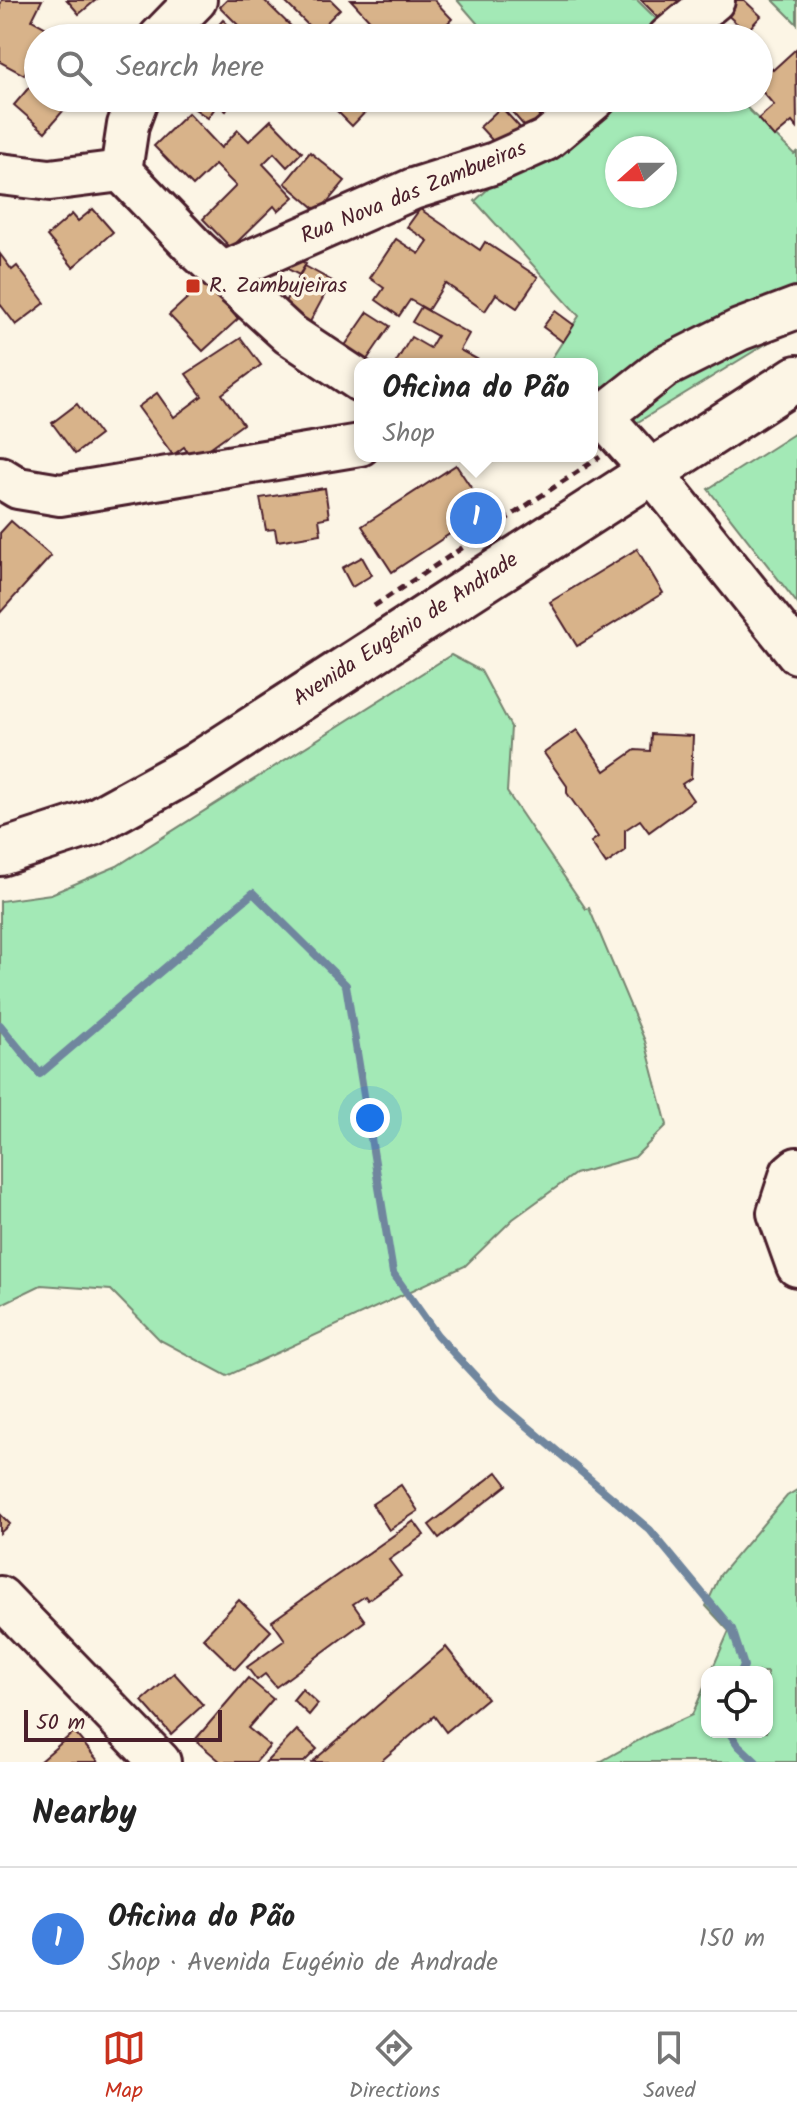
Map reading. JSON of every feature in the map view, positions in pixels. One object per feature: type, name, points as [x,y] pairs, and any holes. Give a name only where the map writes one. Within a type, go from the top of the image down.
[{"type":"main road","name":"Avenida Eugénio de Andrade","points":[[0,853],[92,823],[194,767],[797,378]]},
{"type":"street","points":[[173,24],[196,0]]},
{"type":"street","points":[[685,24],[714,0]]},
{"type":"street","points":[[121,171],[133,112]]},
{"type":"street","name":"Rua Nova das Zambueiras","points":[[222,273],[413,189],[495,163],[546,140],[579,112]]},
{"type":"street","points":[[0,174],[50,180],[121,171]]},
{"type":"street","points":[[121,171],[222,273],[289,334],[354,377]]},
{"type":"street","points":[[598,415],[663,368],[739,330],[797,308]]},
{"type":"street","points":[[598,417],[652,472],[797,653]]},
{"type":"street","points":[[1,478],[18,488],[60,495],[354,446]]},
{"type":"street","points":[[797,1168],[791,1173],[778,1213],[797,1266]]},
{"type":"street","points":[[0,1597],[160,1762]]},
{"type":"green space","points":[[457,0],[637,0],[662,24],[478,24]]},
{"type":"green space","points":[[773,0],[797,0],[797,24]]},
{"type":"green space","points":[[555,112],[751,112],[794,154],[797,152],[797,325],[598,446],[598,358],[552,358],[579,316],[475,201],[562,120]]},
{"type":"green space","points":[[797,432],[797,603],[708,489]]},
{"type":"green space","points":[[451,655],[481,671],[511,727],[507,792],[586,909],[589,908],[645,1041],[667,1125],[635,1157],[575,1174],[513,1219],[465,1266],[227,1376],[160,1340],[111,1290],[41,1285],[0,1305],[0,901],[51,894],[117,866]]},
{"type":"green space","points":[[797,1490],[797,1762],[600,1762],[692,1715],[701,1695],[701,1738],[773,1738],[773,1666],[714,1666],[729,1631],[706,1606],[720,1575],[787,1496]]},
{"type":"building","points":[[2,0],[42,0],[32,20],[39,24],[24,24],[24,75],[0,62]]},
{"type":"building","points":[[67,0],[96,0],[79,14]]},
{"type":"building","points":[[227,0],[264,0],[289,24],[237,24],[220,7]]},
{"type":"building","points":[[283,0],[331,0],[340,9],[325,24],[307,24]]},
{"type":"building","points":[[351,0],[434,0],[452,19],[447,24],[373,24]]},
{"type":"building","points":[[641,0],[677,0],[685,9],[669,24],[665,24]]},
{"type":"building","points":[[731,0],[744,0],[761,16],[754,24],[737,24],[722,10]]},
{"type":"building","points":[[796,49],[797,128],[792,122],[774,137],[758,119],[766,112],[773,112],[773,70]]},
{"type":"building","points":[[24,93],[24,112],[62,112],[45,132],[14,105]]},
{"type":"building","points":[[338,112],[365,112],[352,126]]},
{"type":"building","points":[[496,112],[506,112],[525,133],[504,153],[480,127]]},
{"type":"building","points":[[512,112],[535,112],[545,123],[531,134]]},
{"type":"building","points":[[188,113],[221,148],[238,130],[249,141],[271,120],[302,152],[287,167],[274,153],[263,164],[294,197],[278,211],[274,206],[231,248],[203,219],[236,186],[215,165],[193,186],[154,146]]},
{"type":"building","points":[[310,152],[345,181],[319,212],[285,183]]},
{"type":"building","points":[[93,209],[113,232],[73,267],[47,236],[72,214],[78,221]]},
{"type":"building","points":[[420,209],[480,250],[485,242],[538,277],[517,308],[496,294],[485,311],[445,283],[428,310],[410,300],[399,316],[376,300],[384,288],[370,278],[396,239],[419,254],[428,241],[407,227]]},
{"type":"building","points":[[0,254],[12,270],[17,266],[45,303],[16,325],[0,304]]},
{"type":"building","points":[[293,256],[306,264],[299,275],[280,265]]},
{"type":"building","points":[[305,266],[332,281],[310,322],[282,307]]},
{"type":"building","points":[[205,282],[238,319],[203,351],[169,315]]},
{"type":"building","points":[[421,307],[469,334],[460,350],[475,358],[399,358],[411,337],[430,348],[437,336],[412,322]]},
{"type":"building","points":[[555,311],[574,325],[563,342],[543,327]]},
{"type":"building","points":[[368,312],[390,326],[368,358],[355,358],[342,350]]},
{"type":"building","points":[[241,338],[261,365],[222,394],[243,424],[193,460],[184,447],[173,455],[138,407],[157,393],[174,417],[202,396],[186,374]]},
{"type":"building","points":[[77,404],[100,435],[75,454],[52,423]]},
{"type":"building","points":[[456,465],[486,510],[392,572],[362,526]]},
{"type":"building","points":[[325,488],[329,517],[319,519],[321,534],[277,541],[275,529],[266,530],[260,498]]},
{"type":"building","points":[[11,521],[51,556],[0,613],[0,533]]},
{"type":"building","points":[[637,549],[663,593],[577,646],[550,602]]},
{"type":"building","points":[[362,557],[372,575],[352,587],[342,568]]},
{"type":"building","points":[[577,730],[605,771],[635,750],[650,751],[651,734],[693,736],[691,778],[682,784],[693,800],[649,832],[640,820],[625,830],[625,851],[606,864],[591,842],[598,837],[544,753]]},
{"type":"building","points":[[497,1472],[507,1485],[439,1538],[429,1525]]},
{"type":"building","points":[[401,1485],[418,1511],[389,1530],[372,1504]]},
{"type":"building","points":[[0,1514],[10,1524],[0,1533]]},
{"type":"building","points":[[414,1521],[424,1535],[389,1560],[401,1576],[368,1600],[365,1596],[353,1604],[365,1621],[276,1687],[265,1674],[257,1680],[247,1667],[285,1640],[272,1621]]},
{"type":"building","points":[[239,1600],[271,1631],[235,1669],[203,1638]]},
{"type":"building","points":[[446,1647],[487,1698],[446,1732],[434,1716],[380,1762],[312,1762]]},
{"type":"building","points":[[174,1673],[203,1705],[171,1734],[142,1701]]},
{"type":"building","points":[[248,1678],[273,1699],[248,1728],[270,1746],[256,1762],[221,1762],[195,1740]]},
{"type":"building","points":[[302,1689],[318,1704],[309,1715],[293,1700]]},
{"type":"building","points":[[297,1730],[317,1749],[304,1762],[266,1762]]},
{"type":"building","points":[[74,1732],[99,1762],[39,1762]]},
{"type":"waterway","points":[[0,1025],[40,1074],[253,893],[346,985],[393,1273],[437,1335],[499,1402],[650,1530],[732,1629],[744,1666]]},
{"type":"waterway","points":[[733,1738],[756,1762]]},
{"type":"place","name":"R. Zambujeiras","points":[[193,286]]},
{"type":"place","name":"Oficina do Pão","points":[[476,518]]}]
